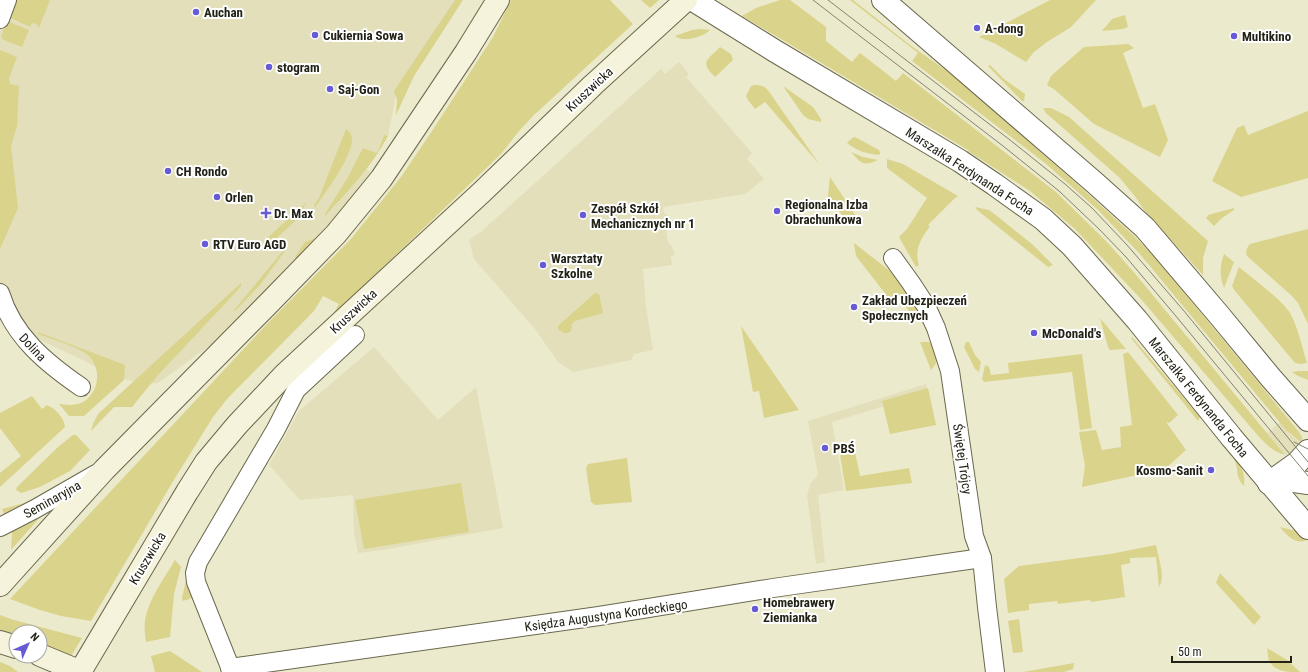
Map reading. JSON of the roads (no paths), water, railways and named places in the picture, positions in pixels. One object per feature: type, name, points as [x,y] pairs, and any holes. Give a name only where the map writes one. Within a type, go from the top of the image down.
[{"type":"main road","points":[[0,585],[104,470],[336,234],[381,179],[466,52],[498,0]]},
{"type":"main road","name":"Kruszwicka","points":[[80,672],[190,486],[206,462],[236,424],[286,374],[492,182],[593,85],[686,0]]},
{"type":"main road","points":[[48,658],[80,672]]},
{"type":"street","points":[[0,19],[7,0]]},
{"type":"street","name":"Marszałka Ferdynanda Focha","points":[[693,0],[775,51],[960,161],[1043,219],[1072,246],[1137,320],[1269,483],[1308,528]]},
{"type":"street","points":[[883,0],[1145,228],[1308,420]]},
{"type":"street","name":"Świętej Trójcy","points":[[893,258],[926,306],[936,328],[950,371],[974,536],[982,558],[995,672]]},
{"type":"street","name":"Dolina","points":[[0,293],[9,317],[27,343],[43,359],[81,387]]},
{"type":"street","points":[[231,670],[196,582],[195,573],[198,562],[203,551],[276,429],[296,390],[355,335]]},
{"type":"street","points":[[1269,483],[1297,463],[1308,450]]},
{"type":"street","name":"Seminaryjna","points":[[0,527],[104,470]]},
{"type":"street","points":[[1269,483],[1294,481],[1308,482]]},
{"type":"street","points":[[1287,503],[1308,482]]},
{"type":"street","name":"Księdza Augustyna Kordeckiego","points":[[231,670],[982,558]]},
{"type":"tram line","points":[[813,0],[1003,146],[1059,191],[1099,229],[1126,257],[1308,476]]},
{"type":"tram line","points":[[828,0],[1010,140],[1065,184],[1092,208],[1127,245],[1184,311],[1308,462]]},
{"type":"tram line","points":[[1294,442],[1308,449]]},
{"type":"place","name":"Auchan","points":[[196,12]]},
{"type":"place","name":"A-dong","points":[[977,28]]},
{"type":"place","name":"Cukiernia Sowa","points":[[315,35]]},
{"type":"place","name":"Multikino","points":[[1234,36]]},
{"type":"place","name":"stogram","points":[[269,67]]},
{"type":"place","name":"Saj-Gon","points":[[330,89]]},
{"type":"place","name":"CH Rondo","points":[[168,171]]},
{"type":"place","name":"Orlen","points":[[217,197]]},
{"type":"place","name":"Regionalna Izba Obrachunkowa","points":[[777,211]]},
{"type":"place","name":"Dr. Max","points":[[266,213]]},
{"type":"place","name":"Zespół Szkół Mechanicznych nr 1","points":[[583,215]]},
{"type":"place","name":"RTV Euro AGD","points":[[205,244]]},
{"type":"place","name":"Warsztaty Szkolne","points":[[543,265]]},
{"type":"place","name":"Zakład Ubezpieczeń Społecznych","points":[[854,307]]},
{"type":"place","name":"McDonald's","points":[[1034,333]]},
{"type":"place","name":"PBŚ","points":[[825,448]]},
{"type":"place","name":"Kosmo-Sanit","points":[[1211,470]]},
{"type":"place","name":"Homebrawery Ziemianka","points":[[755,609]]}]
